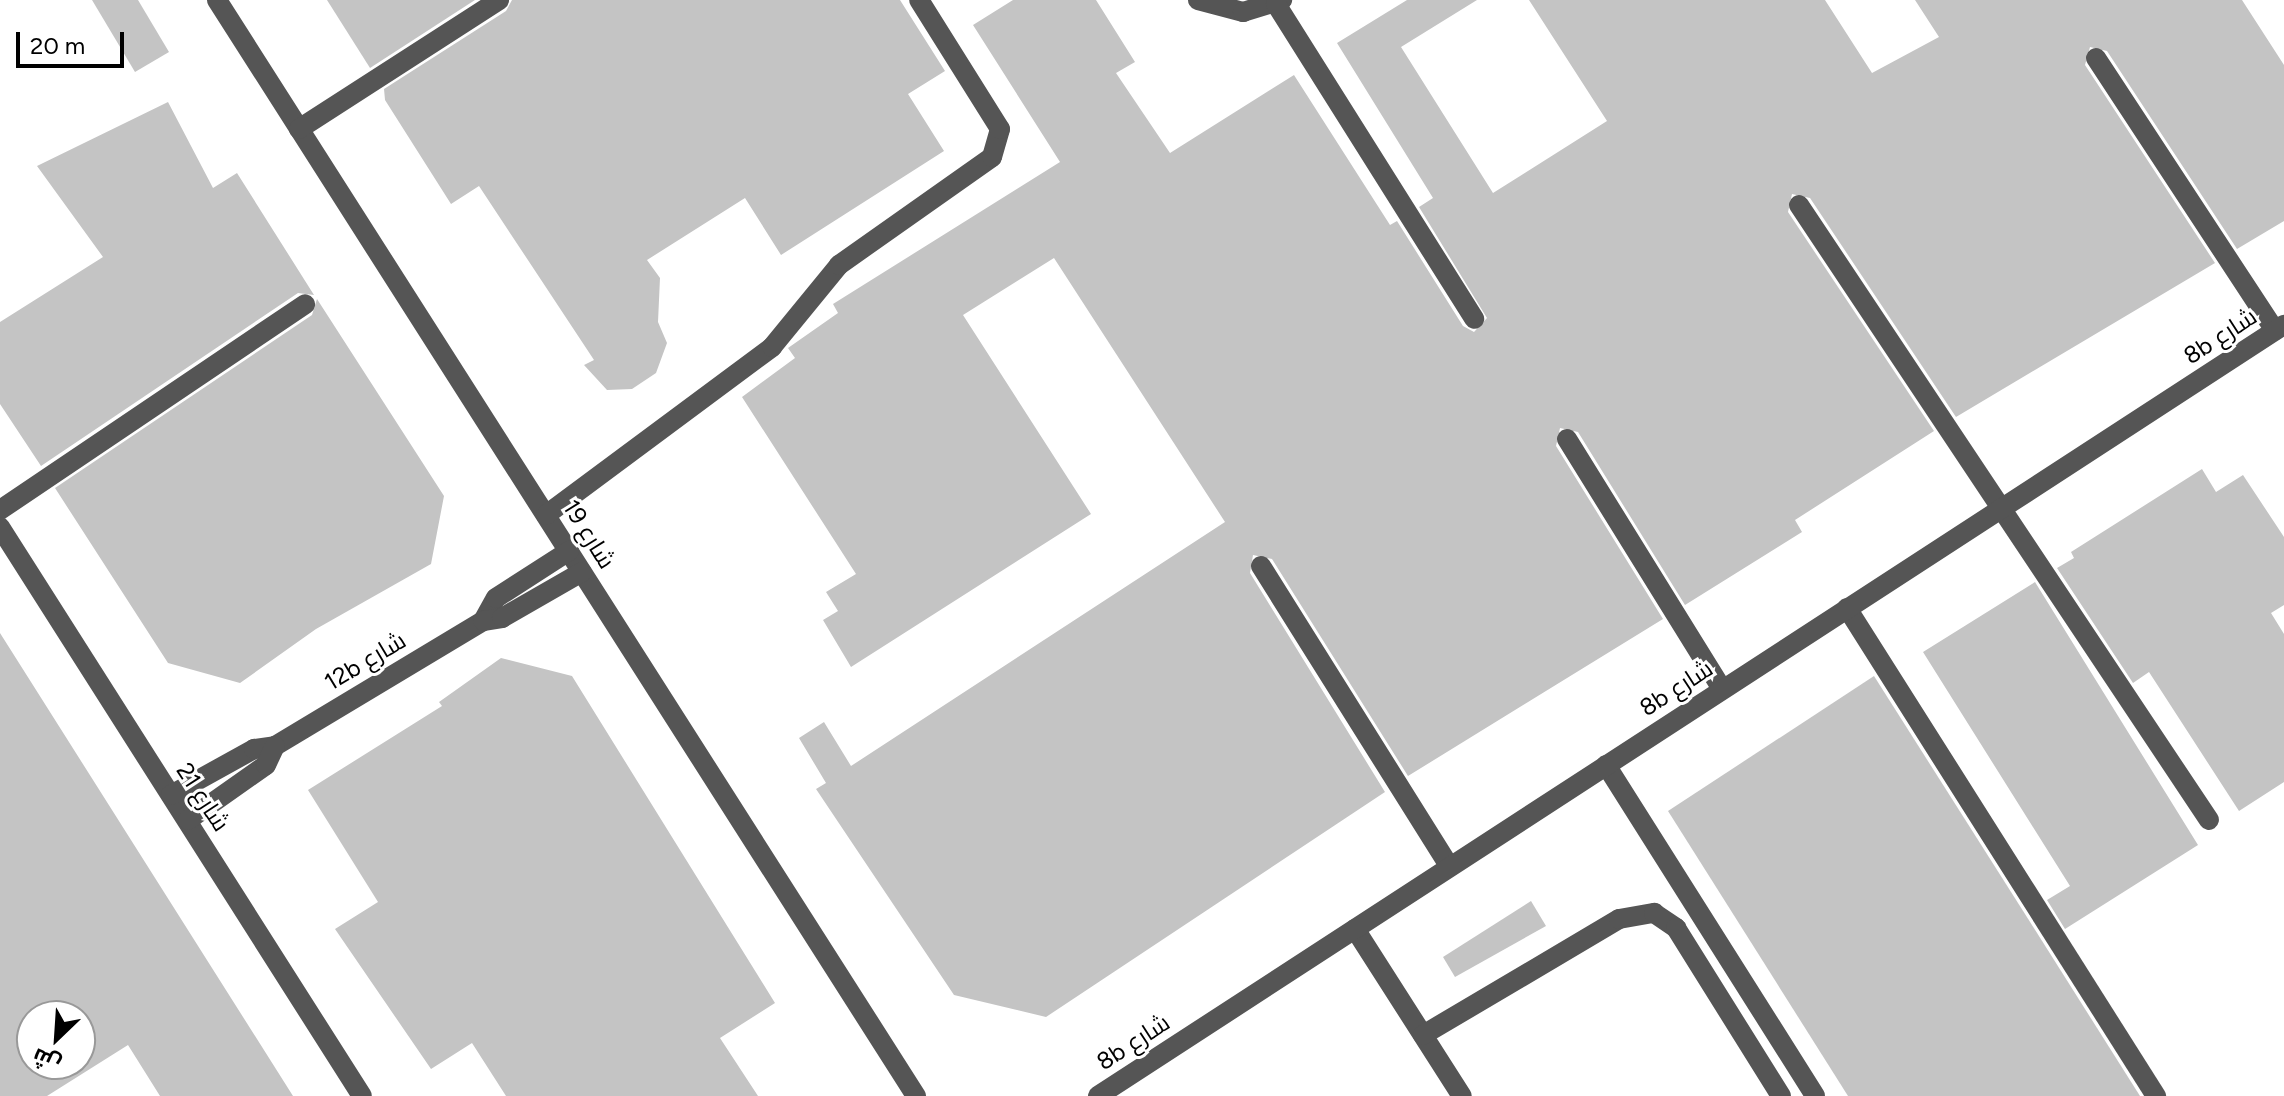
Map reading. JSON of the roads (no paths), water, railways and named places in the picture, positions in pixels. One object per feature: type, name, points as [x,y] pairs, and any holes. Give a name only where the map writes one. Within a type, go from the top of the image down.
[{"type":"street","name":"شارع 19","points":[[217,0],[916,1096]]},
{"type":"street","points":[[299,129],[499,0]]},
{"type":"street","points":[[546,515],[772,347],[839,265],[992,157],[1000,129],[919,0]]},
{"type":"street","points":[[1198,0],[1243,12],[1279,2],[1474,319]]},
{"type":"street","points":[[2096,58],[2280,328]]},
{"type":"street","points":[[1799,205],[2209,820]]},
{"type":"street","points":[[0,510],[305,304]]},
{"type":"street","name":"8b شارع","points":[[1098,1096],[2280,328]]},
{"type":"street","points":[[1567,439],[1722,689]]},
{"type":"street","name":"شارع 21","points":[[3,539],[188,820],[362,1096]]},
{"type":"street","name":"12b شارع","points":[[483,621],[496,598],[569,551]]},
{"type":"street","points":[[1261,566],[1450,867]]},
{"type":"street","name":"12b شارع","points":[[171,795],[254,749],[275,746],[483,621],[514,613],[582,572]]},
{"type":"street","points":[[1847,608],[2156,1096]]},
{"type":"street","name":"12b شارع","points":[[188,820],[266,765],[275,746]]},
{"type":"street","points":[[1606,765],[1815,1096]]},
{"type":"street","points":[[1423,1035],[1619,919],[1654,913],[1676,928],[1781,1096]]},
{"type":"street","points":[[1355,929],[1462,1096]]}]
